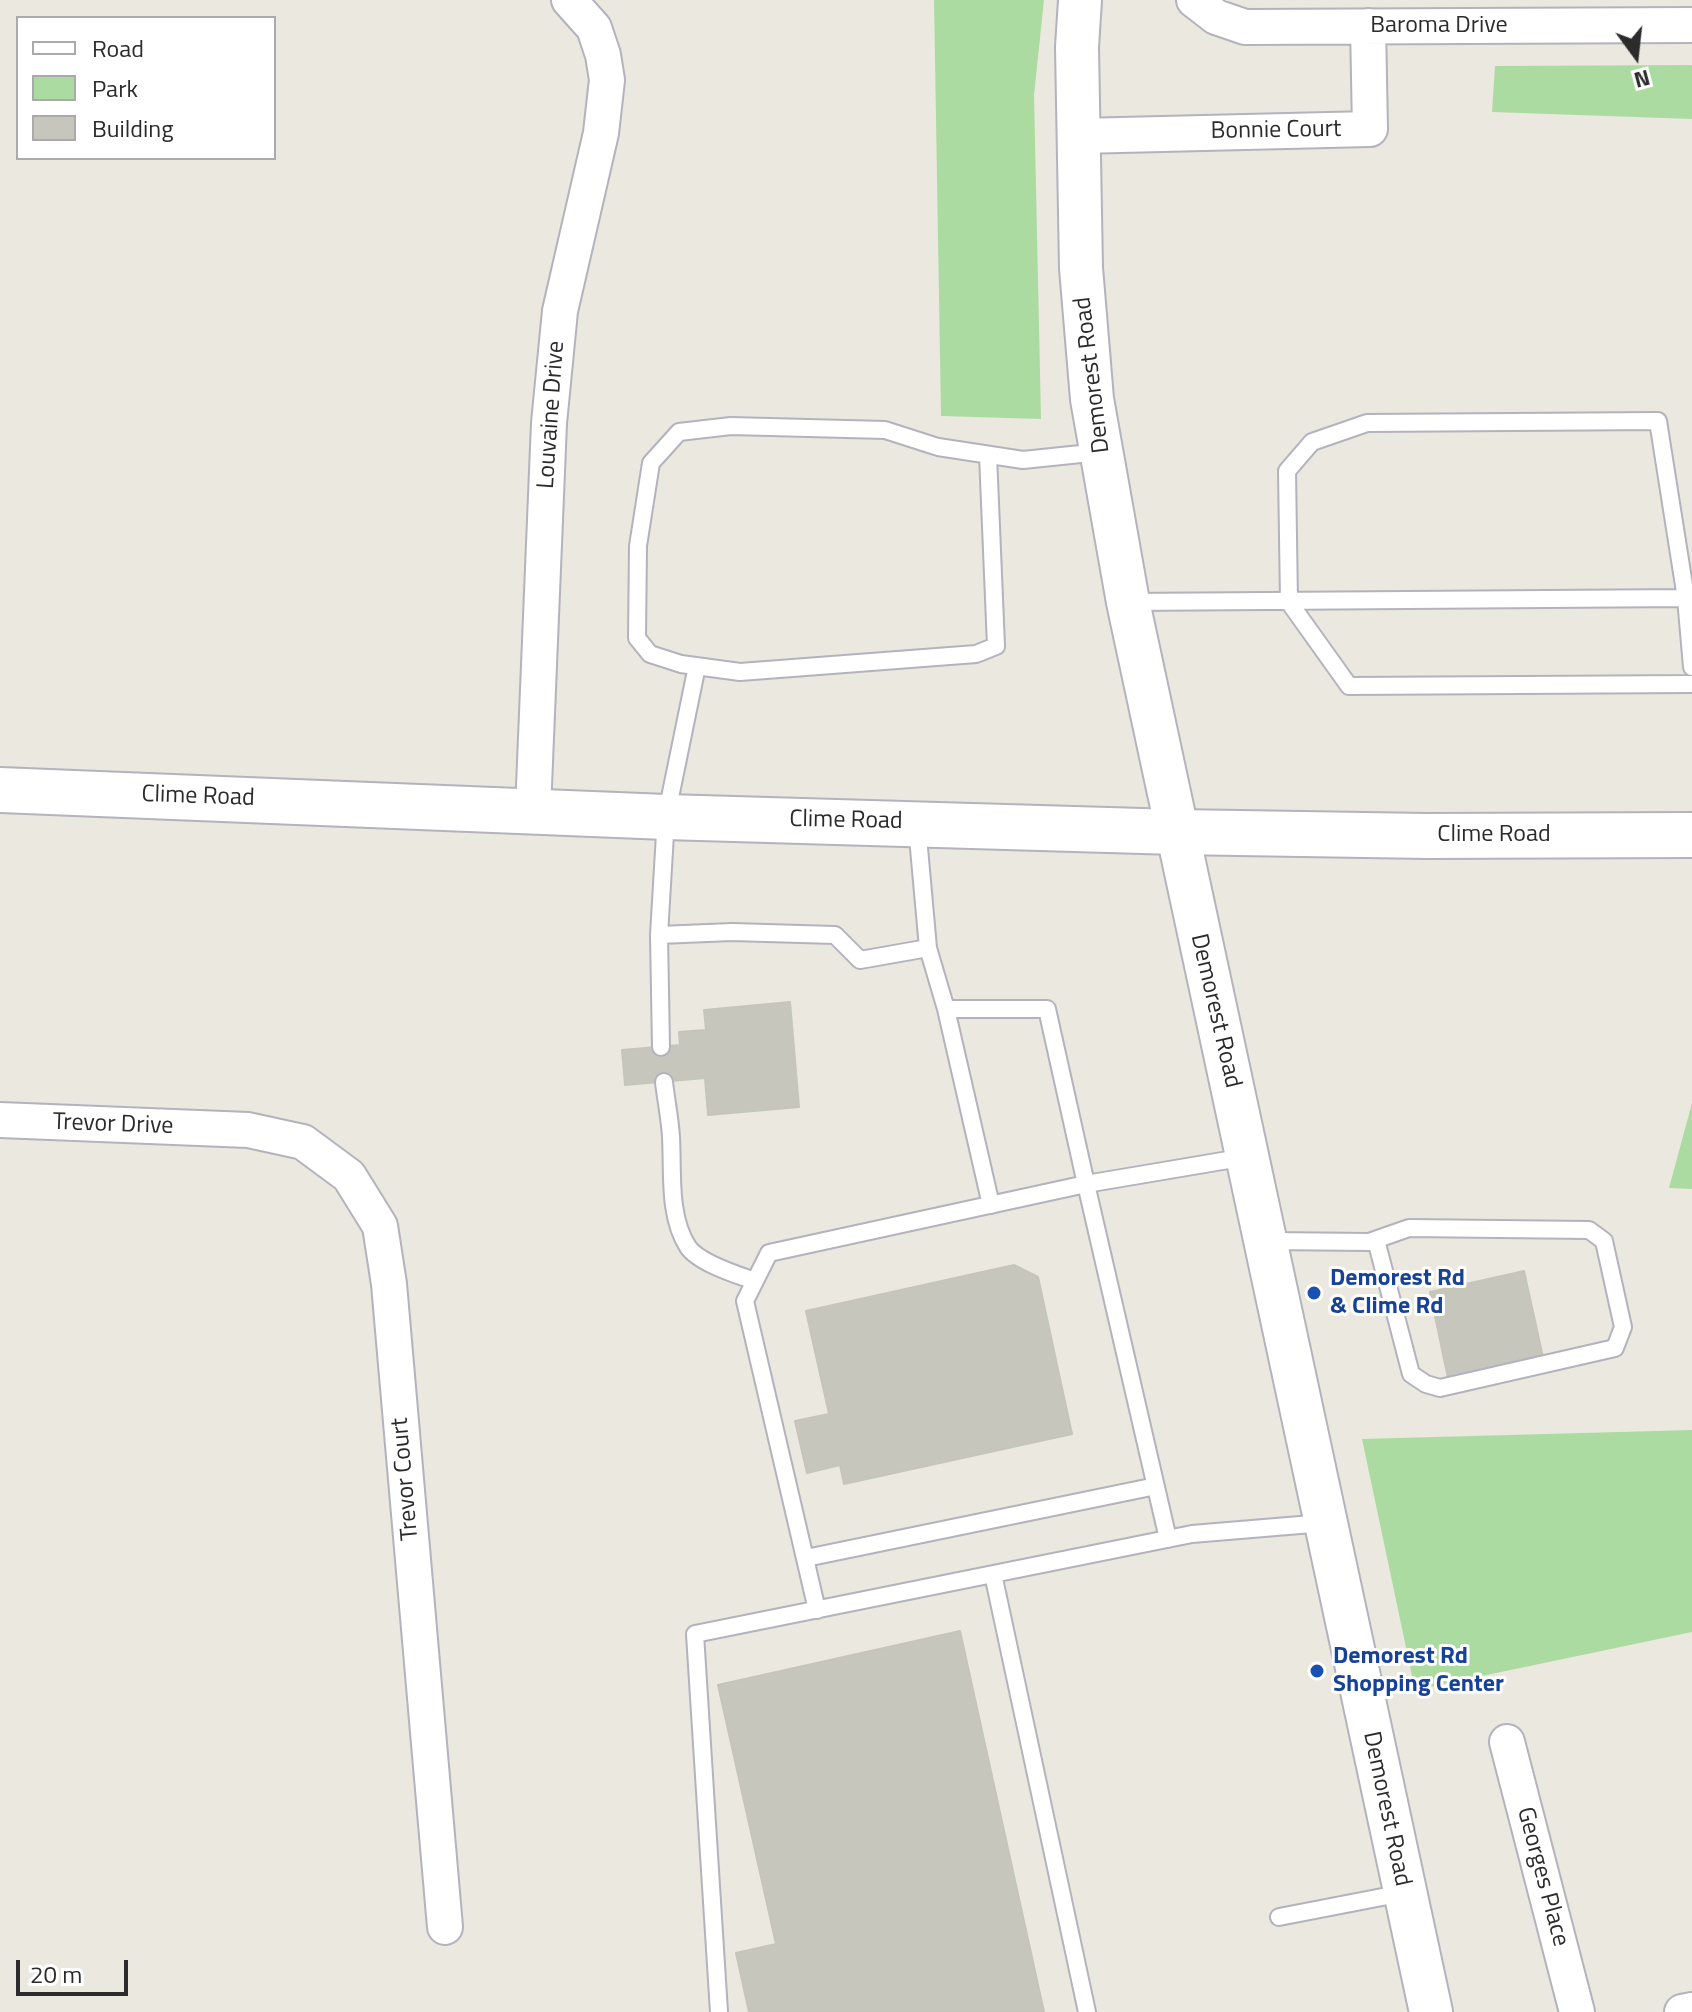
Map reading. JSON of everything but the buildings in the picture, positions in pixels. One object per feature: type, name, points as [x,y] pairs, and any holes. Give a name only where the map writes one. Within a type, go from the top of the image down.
[{"type":"main road","name":"Clime Road","points":[[0,790],[666,817],[1176,832],[1427,836],[1692,835]]},
{"type":"street","name":"Louvaine Drive","points":[[533,810],[549,423],[560,311],[606,106],[605,67],[594,28],[569,0]]},
{"type":"street","name":"Demorest Road","points":[[1080,0],[1077,47],[1081,268],[1092,399],[1101,451],[1128,602],[1176,832],[1431,2012]]},
{"type":"street","name":"Baroma Drive","points":[[1194,0],[1216,17],[1245,27],[1692,25]]},
{"type":"street","name":"Bonnie Court","points":[[1079,136],[1370,129],[1368,26]]},
{"type":"street","name":"Trevor Drive","points":[[0,1120],[226,1129]]},
{"type":"street","name":"Trevor Court","points":[[226,1129],[248,1130],[303,1142],[349,1176],[380,1226],[389,1284],[445,1927]]},
{"type":"street","name":"Georges Place","points":[[1507,1742],[1577,2012]]},
{"type":"street","points":[[1682,2012],[1692,2010]]},
{"type":"lane","points":[[1692,667],[1686,598],[1658,421],[1367,423],[1312,442],[1287,471],[1289,602],[1349,686],[1692,684]]},
{"type":"lane","points":[[988,455],[996,646],[976,654],[740,672],[697,666],[650,654],[637,638],[638,546],[651,463],[679,432],[731,426],[885,430],[938,447],[1023,460],[1101,451]]},
{"type":"lane","points":[[1128,602],[1686,598]]},
{"type":"lane","points":[[661,1047],[659,935],[666,817],[697,666]]},
{"type":"lane","points":[[917,823],[928,948],[946,1009],[991,1205]]},
{"type":"lane","points":[[659,935],[732,932],[835,935],[860,960],[928,948]]},
{"type":"lane","points":[[946,1009],[1047,1009],[1168,1539]]},
{"type":"lane","points":[[664,1082],[671,1137],[671,1178],[678,1220],[689,1250],[723,1270],[755,1281]]},
{"type":"lane","points":[[817,1610],[745,1301],[769,1253],[1086,1184],[1248,1157]]},
{"type":"lane","points":[[1266,1241],[1369,1242],[1409,1228],[1589,1230],[1604,1241],[1623,1327],[1615,1348],[1440,1388],[1426,1384],[1411,1374],[1376,1240]]},
{"type":"lane","points":[[806,1558],[1156,1486]]},
{"type":"lane","points":[[719,2012],[695,1634],[1192,1534],[1325,1523]]},
{"type":"lane","points":[[993,1574],[1087,2012]]},
{"type":"lane","points":[[1279,1917],[1404,1893]]},
{"type":"green space","points":[[934,0],[1044,0],[1034,95],[1041,419],[941,416]]},
{"type":"green space","points":[[1692,65],[1692,119],[1492,112],[1495,66]]},
{"type":"green space","points":[[1692,1103],[1692,1189],[1669,1188]]},
{"type":"green space","points":[[1692,1430],[1692,1632],[1415,1690],[1362,1439]]},
{"type":"place","name":"Demorest Rd & Clime Rd","points":[[1314,1293]]},
{"type":"place","name":"Demorest Rd Shopping Center","points":[[1317,1671]]}]
